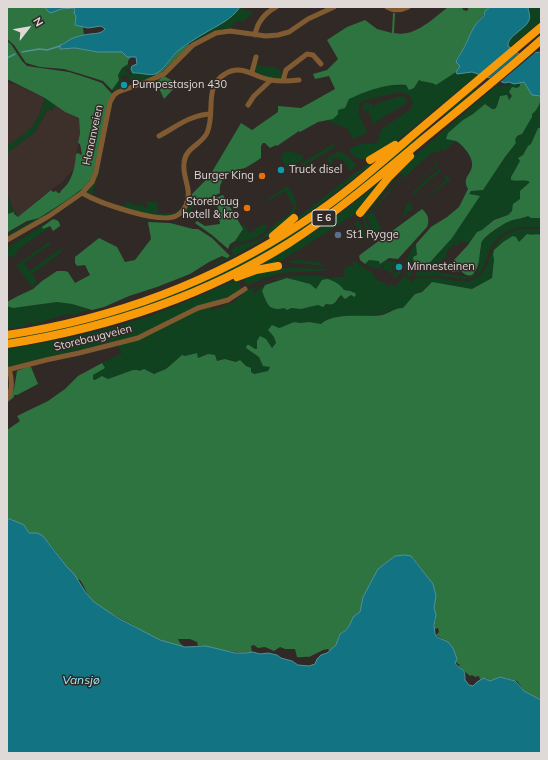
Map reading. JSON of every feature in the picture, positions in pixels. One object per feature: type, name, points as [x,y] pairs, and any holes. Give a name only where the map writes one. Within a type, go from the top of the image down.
[{"type":"highway","name":"E 6","points":[[7,335],[61,325],[121,309],[186,286],[235,262],[290,231],[326,207],[370,172],[541,27]]},
{"type":"highway","name":"E 6","points":[[7,344],[87,328],[152,308],[208,286],[267,255],[309,230],[357,194],[484,90],[539,42]]},
{"type":"highway","name":"E 6","points":[[360,213],[395,171],[424,144],[429,134]]},
{"type":"highway","name":"E 6","points":[[370,160],[400,141],[410,138]]},
{"type":"highway","name":"E 6","points":[[235,262],[239,256],[272,237],[294,218]]},
{"type":"highway","name":"E 6","points":[[208,286],[217,285],[247,273],[278,266]]},
{"type":"street","points":[[255,35],[258,25],[263,18],[276,7]]},
{"type":"street","name":"Hananveien","points":[[82,193],[92,182],[96,172],[109,107],[114,95],[120,91],[163,74],[193,45],[216,33],[230,30],[255,35],[280,35],[289,32],[308,19],[334,7]]},
{"type":"street","points":[[387,7],[396,10],[401,10],[408,7]]},
{"type":"street","points":[[283,81],[286,70],[307,54],[313,54],[321,64]]},
{"type":"street","points":[[252,72],[256,57]]},
{"type":"street","points":[[7,240],[54,213],[82,193],[106,204],[129,211],[158,217],[176,216],[183,210],[188,198],[188,185],[183,167],[184,158],[190,149],[203,139],[207,133],[212,91],[215,82],[230,71],[252,72],[271,80],[298,80]]},
{"type":"street","points":[[248,105],[254,96],[271,80]]},
{"type":"street","points":[[159,136],[192,117],[210,114]]},
{"type":"street","name":"Storebaugveien","points":[[8,369],[138,338],[198,308],[228,300],[245,289]]},
{"type":"street","points":[[7,399],[11,390],[11,375],[8,369]]},
{"type":"shaded area","points":[[7,82],[45,98],[33,126],[24,135],[7,146]]},
{"type":"shaded area","points":[[55,105],[65,112],[79,118],[80,133],[74,169],[61,183],[41,197],[18,218],[13,210],[7,193],[7,153],[35,132],[48,109],[52,111]]},
{"type":"green space","points":[[7,7],[45,7],[49,12],[74,8],[76,16],[75,25],[83,27],[84,35],[60,45],[60,49],[75,48],[98,52],[122,52],[128,57],[131,57],[128,64],[122,68],[118,75],[119,80],[112,90],[103,81],[64,69],[40,67],[26,63],[14,45],[7,39]]},
{"type":"green space","points":[[234,7],[242,7],[246,11],[254,11],[244,21],[237,21],[232,26],[233,28],[215,31],[205,35],[190,45],[189,44]]},
{"type":"green space","points":[[448,7],[464,7],[462,9],[466,11],[468,10],[468,7],[490,7],[485,11],[475,26],[456,60],[460,66],[456,72],[436,85],[419,80],[414,88],[409,90],[406,85],[384,86],[349,99],[345,108],[338,110],[338,114],[333,119],[318,122],[300,132],[299,131],[277,146],[276,145],[270,148],[263,143],[261,146],[261,158],[245,168],[236,170],[229,174],[220,185],[220,193],[196,204],[193,200],[192,194],[209,177],[241,123],[252,130],[278,112],[278,106],[301,108],[335,89],[329,76],[315,79],[313,74],[327,70],[338,59],[327,40],[347,27],[365,20],[377,29],[392,33],[393,13],[395,13],[394,33],[409,33],[423,26]]},
{"type":"green space","points":[[511,7],[541,7],[541,21],[509,48],[502,46]]},
{"type":"green space","points":[[467,40],[481,71],[479,74],[393,144],[368,159],[355,157],[350,152],[350,149],[359,144],[372,144],[378,142],[380,132],[383,128],[411,109],[412,100],[409,95],[400,92],[363,101],[359,105],[359,112],[367,131],[365,134],[353,139],[347,128],[327,121],[333,119],[338,110],[343,109],[349,99],[364,91],[381,87],[406,86],[414,88],[419,80],[436,85]]},
{"type":"green space","points":[[7,41],[11,44],[27,66],[69,72],[88,78],[102,83],[112,94],[92,178],[83,188],[39,218],[27,221],[8,232],[7,214],[14,212],[14,214],[18,217],[51,190],[53,192],[56,191],[60,193],[72,176],[76,154],[82,154],[80,144],[78,143],[80,133],[79,118],[65,112],[45,98],[7,79]]},
{"type":"green space","points":[[189,44],[190,45],[156,76],[155,74],[165,67],[178,51]]},
{"type":"green space","points":[[128,64],[130,66],[124,69],[130,76],[132,75],[128,68],[131,69],[132,66],[137,64],[157,73],[155,74],[156,76],[136,84],[132,82],[127,75],[122,75],[122,81],[127,82],[127,85],[113,91],[112,90],[119,80],[118,75],[122,68]]},
{"type":"green space","points":[[256,66],[276,67],[281,71],[282,77],[276,79],[263,76],[255,70]]},
{"type":"green space","points":[[164,76],[178,84],[164,99],[156,82]]},
{"type":"green space","points":[[513,79],[520,84],[520,86],[509,94],[512,96],[509,100],[502,95],[499,98],[495,109],[492,109],[485,104],[458,124],[448,133],[446,137],[454,140],[454,142],[444,151],[442,149],[435,154],[433,151],[395,186],[373,211],[381,229],[374,233],[370,232],[363,220],[365,210],[405,164],[497,85],[507,85]],"holes":[[[399,173],[403,175],[403,177],[367,216],[372,229],[365,222],[366,214]]]},
{"type":"green space","points":[[524,82],[533,95],[541,96],[536,111],[532,114],[532,117],[522,134],[517,136],[515,140],[516,143],[483,190],[471,191],[469,194],[480,196],[452,238],[424,269],[420,270],[414,263],[413,257],[417,255],[416,244],[431,227],[459,207],[468,189],[466,185],[466,178],[472,167],[472,160],[464,147],[455,141],[446,139],[448,133],[485,104],[492,109],[495,109],[500,96],[507,95],[509,100],[512,96],[509,92],[512,87],[517,88],[520,84],[517,83]]},
{"type":"green space","points":[[478,86],[478,88],[448,114],[446,113],[446,112]]},
{"type":"green space","points":[[400,96],[404,97],[408,102],[373,124],[369,111],[365,110],[364,114],[362,107],[366,103],[372,104],[373,107],[375,107],[375,104]]},
{"type":"green space","points":[[45,98],[55,105],[52,111],[47,109],[35,132],[7,153],[7,146],[27,131],[36,121]]},
{"type":"green space","points":[[541,99],[541,128],[538,129],[531,144],[525,150],[523,155],[520,156],[520,161],[511,177],[513,181],[526,180],[530,182],[509,214],[490,222],[482,230],[477,232],[468,245],[467,242],[460,241],[457,246],[453,245],[446,252],[447,257],[441,260],[439,273],[468,277],[478,273],[482,241],[491,233],[511,220],[522,219],[528,216],[531,218],[541,218],[541,227],[515,229],[501,235],[491,247],[481,271],[474,277],[461,279],[440,276],[415,277],[417,271],[411,269],[412,277],[408,275],[405,271],[408,272],[408,270],[405,270],[406,262],[416,244],[417,255],[424,269],[437,256],[479,196],[469,194],[471,191],[482,190],[516,143],[515,140],[526,127]]},
{"type":"green space","points":[[538,128],[541,128],[541,218],[531,218],[528,216],[502,225],[488,235],[482,242],[478,264],[472,275],[464,274],[461,271],[452,272],[456,265],[454,260],[468,245],[477,232],[482,230],[494,220],[508,215],[512,211],[513,204],[520,199],[520,191],[530,182],[511,180],[511,177],[520,161],[518,158],[523,155],[528,146],[531,144]]},
{"type":"green space","points":[[421,134],[422,136],[360,187],[296,234],[247,263],[221,276],[195,288],[114,317],[67,330],[7,341],[7,338],[127,311],[187,289],[240,264]]},
{"type":"green space","points":[[334,144],[335,147],[295,172],[292,171],[307,160]]},
{"type":"green space","points":[[287,151],[302,155],[302,160],[287,168],[281,158],[283,153]]},
{"type":"green space","points":[[338,152],[342,152],[356,164],[356,166],[351,170],[347,170],[348,165],[344,163],[343,160],[336,158],[331,159],[333,160],[332,165],[329,163],[328,157]]},
{"type":"green space","points":[[435,161],[438,165],[409,188],[407,185],[410,187],[437,164]]},
{"type":"green space","points":[[370,163],[371,165],[296,222],[297,218]]},
{"type":"green space","points":[[439,169],[442,170],[415,193],[417,195],[414,194],[413,192]]},
{"type":"green space","points":[[99,170],[92,194],[101,199],[89,194],[88,192]]},
{"type":"green space","points":[[447,175],[450,180],[421,202],[419,198],[422,201],[446,180],[444,177]]},
{"type":"green space","points":[[387,176],[355,214],[278,263],[260,265],[325,224],[357,201]]},
{"type":"green space","points":[[92,178],[84,189],[54,210],[7,237],[7,235],[67,200]]},
{"type":"green space","points":[[286,187],[289,188],[293,195],[296,202],[296,208],[290,218],[279,228],[244,250],[179,281],[233,255],[231,251],[235,246],[261,238],[277,222],[289,215],[294,206],[285,191],[266,202],[265,201]]},
{"type":"green space","points":[[7,193],[12,209],[17,213],[18,218],[13,212],[7,213]]},
{"type":"green space","points":[[192,194],[193,200],[196,204],[185,216],[183,213]]},
{"type":"green space","points":[[223,195],[243,229],[235,241],[230,244],[228,249],[195,223],[197,221],[205,226],[220,224],[217,202],[204,202]]},
{"type":"green space","points":[[140,201],[145,208],[147,207],[147,202],[158,202],[158,213],[174,213],[180,209],[181,210],[173,215],[159,215],[114,204],[126,206],[127,205],[124,203],[130,202],[133,205],[141,206]]},
{"type":"green space","points":[[407,203],[411,203],[413,208],[402,218]]},
{"type":"green space","points":[[422,209],[428,217],[427,227],[398,259],[389,258],[380,264],[379,261],[369,260],[365,264],[360,260],[359,256],[361,254]]},
{"type":"green space","points":[[53,219],[60,223],[60,226],[53,231],[50,226],[43,229],[42,227]]},
{"type":"green space","points":[[356,221],[358,221],[366,235],[365,238],[355,225]]},
{"type":"green space","points":[[148,222],[170,223],[198,229],[212,238],[230,256],[227,258],[222,256],[190,274],[129,296],[104,307],[92,310],[72,304],[57,302],[13,308],[7,306],[7,302],[33,289],[57,271],[68,272],[75,283],[90,275],[85,265],[77,266],[75,263],[75,257],[99,238],[117,247],[125,262],[135,260],[151,239]]},
{"type":"green space","points":[[45,224],[50,227],[16,251],[17,253],[11,258],[10,256],[7,257],[7,248]]},
{"type":"green space","points":[[244,224],[249,233],[261,225],[268,225],[265,231],[256,238],[244,241],[235,241],[243,230],[241,226]]},
{"type":"green space","points":[[520,229],[541,229],[541,235],[537,234],[524,237],[519,242],[503,242],[494,250],[492,278],[472,289],[445,284],[429,284],[421,292],[415,294],[403,308],[391,310],[384,314],[337,317],[322,324],[294,322],[282,327],[276,327],[274,337],[276,343],[272,348],[268,342],[258,345],[258,349],[251,352],[259,357],[261,362],[270,367],[268,371],[254,374],[246,366],[230,359],[217,361],[216,358],[208,354],[198,358],[197,353],[185,356],[182,355],[161,372],[156,373],[144,369],[139,371],[133,370],[108,379],[102,376],[96,380],[93,379],[93,375],[104,368],[102,363],[122,353],[117,345],[203,308],[210,308],[213,310],[234,302],[244,293],[244,291],[270,280],[269,282],[257,287],[252,293],[255,293],[258,289],[265,285],[262,291],[268,305],[287,310],[291,308],[301,309],[336,303],[341,295],[344,297],[353,296],[353,292],[344,290],[331,280],[319,284],[316,289],[310,284],[289,278],[272,279],[318,275],[329,278],[343,277],[345,274],[343,270],[350,265],[354,267],[352,263],[354,261],[374,274],[376,280],[386,283],[385,286],[388,287],[389,284],[396,287],[395,285],[401,281],[404,275],[412,282],[414,279],[430,278],[468,281],[479,276],[484,270],[498,241],[505,235]]},
{"type":"green space","points":[[527,234],[541,235],[541,700],[524,691],[517,681],[500,677],[490,681],[486,678],[480,680],[479,676],[470,676],[458,666],[460,665],[455,662],[457,659],[453,648],[448,642],[436,635],[439,632],[438,628],[434,629],[436,617],[433,584],[413,558],[405,555],[395,556],[378,569],[363,597],[360,612],[353,617],[347,630],[339,635],[337,644],[330,651],[328,649],[309,657],[297,657],[295,649],[285,649],[280,647],[274,651],[265,647],[258,648],[254,645],[251,646],[252,652],[248,653],[198,646],[197,642],[190,639],[178,639],[184,647],[170,644],[150,635],[112,614],[91,600],[81,581],[79,579],[78,581],[43,536],[29,533],[25,526],[12,519],[7,520],[7,430],[20,421],[17,416],[48,401],[65,389],[78,376],[102,363],[105,368],[93,375],[93,379],[95,380],[102,376],[108,379],[133,370],[139,371],[144,369],[154,374],[166,369],[182,355],[185,356],[197,353],[198,358],[208,354],[215,355],[217,361],[225,359],[236,362],[240,360],[246,366],[251,368],[251,372],[254,374],[268,371],[270,367],[263,366],[259,357],[246,348],[247,345],[249,345],[257,349],[257,341],[260,336],[266,339],[272,348],[276,343],[274,337],[268,330],[272,325],[279,328],[294,322],[321,324],[327,320],[342,316],[382,315],[403,308],[415,294],[422,292],[432,282],[472,289],[492,278],[494,250],[513,236],[516,237],[519,242]]},
{"type":"green space","points":[[49,242],[51,244],[24,263],[29,271],[60,249],[62,252],[32,274],[37,282],[32,287],[16,265]]},
{"type":"green space","points":[[369,260],[380,261],[380,264],[386,261],[403,263],[401,272],[397,277],[394,277],[393,273],[398,272],[398,270],[393,271],[393,265],[392,274],[383,270],[384,265],[382,265],[382,269],[365,264]]},
{"type":"green space","points":[[289,261],[308,261],[327,266],[290,263]]},
{"type":"green space","points":[[283,268],[332,270],[282,273],[249,285],[246,284],[242,277]]},
{"type":"green space","points":[[287,278],[310,284],[316,289],[322,280],[327,279],[339,285],[344,290],[355,293],[356,295],[354,297],[351,295],[345,299],[341,295],[334,304],[326,304],[323,307],[318,305],[301,309],[291,308],[287,310],[284,308],[271,308],[262,291],[265,285]]},
{"type":"green space","points":[[238,279],[240,287],[237,294],[140,335],[7,367],[7,349],[76,336],[144,318]]},
{"type":"green space","points":[[57,302],[72,304],[89,310],[72,315],[67,314],[37,323],[75,317],[33,325],[30,322],[28,325],[32,325],[7,329],[7,306],[13,308]]},
{"type":"green space","points":[[31,367],[38,384],[17,395],[14,395],[14,397],[8,402],[14,389],[17,371]]},
{"type":"water","points":[[45,7],[240,7],[228,19],[179,50],[160,71],[152,75],[133,73],[131,69],[132,66],[137,64],[136,57],[127,57],[122,52],[98,52],[75,48],[60,49],[60,45],[73,38],[98,33],[105,29],[101,26],[88,28],[75,25],[76,16],[74,13],[74,8],[61,9],[51,13]]},
{"type":"water","points":[[490,7],[528,7],[530,15],[529,20],[510,39],[508,46],[519,54],[541,52],[541,96],[532,95],[524,82],[514,84],[509,82],[505,83],[472,72],[457,74],[456,72],[460,66],[456,62],[457,59],[473,28],[484,16],[485,11]]},
{"type":"water","name":"Vansjø","points":[[10,519],[24,525],[29,533],[37,533],[43,536],[74,574],[86,593],[94,602],[118,618],[160,640],[185,647],[206,646],[235,653],[268,653],[292,661],[298,665],[309,666],[315,664],[321,655],[327,653],[336,645],[340,634],[345,631],[353,617],[360,612],[363,597],[378,569],[395,556],[411,556],[433,584],[436,596],[434,608],[436,615],[434,625],[435,634],[437,637],[448,642],[453,648],[457,659],[455,663],[464,671],[465,680],[469,685],[473,686],[484,678],[490,681],[500,677],[515,681],[524,691],[541,700],[541,753],[7,753],[7,520]]},
{"type":"pier","points":[[537,51],[499,83],[489,79],[521,52]]},
{"type":"waterway","points":[[22,52],[39,49],[47,50],[60,46]]},
{"type":"waterway","points":[[7,58],[15,54]]},
{"type":"place","name":"Pumpestasjon 430","points":[[124,85]]},
{"type":"place","name":"Truck disel","points":[[281,170]]},
{"type":"place","name":"Burger King","points":[[262,176]]},
{"type":"place","name":"Storebaug hotell & kro","points":[[247,208]]},
{"type":"place","name":"St1 Rygge","points":[[338,235]]},
{"type":"place","name":"Minnesteinen","points":[[399,267]]}]
